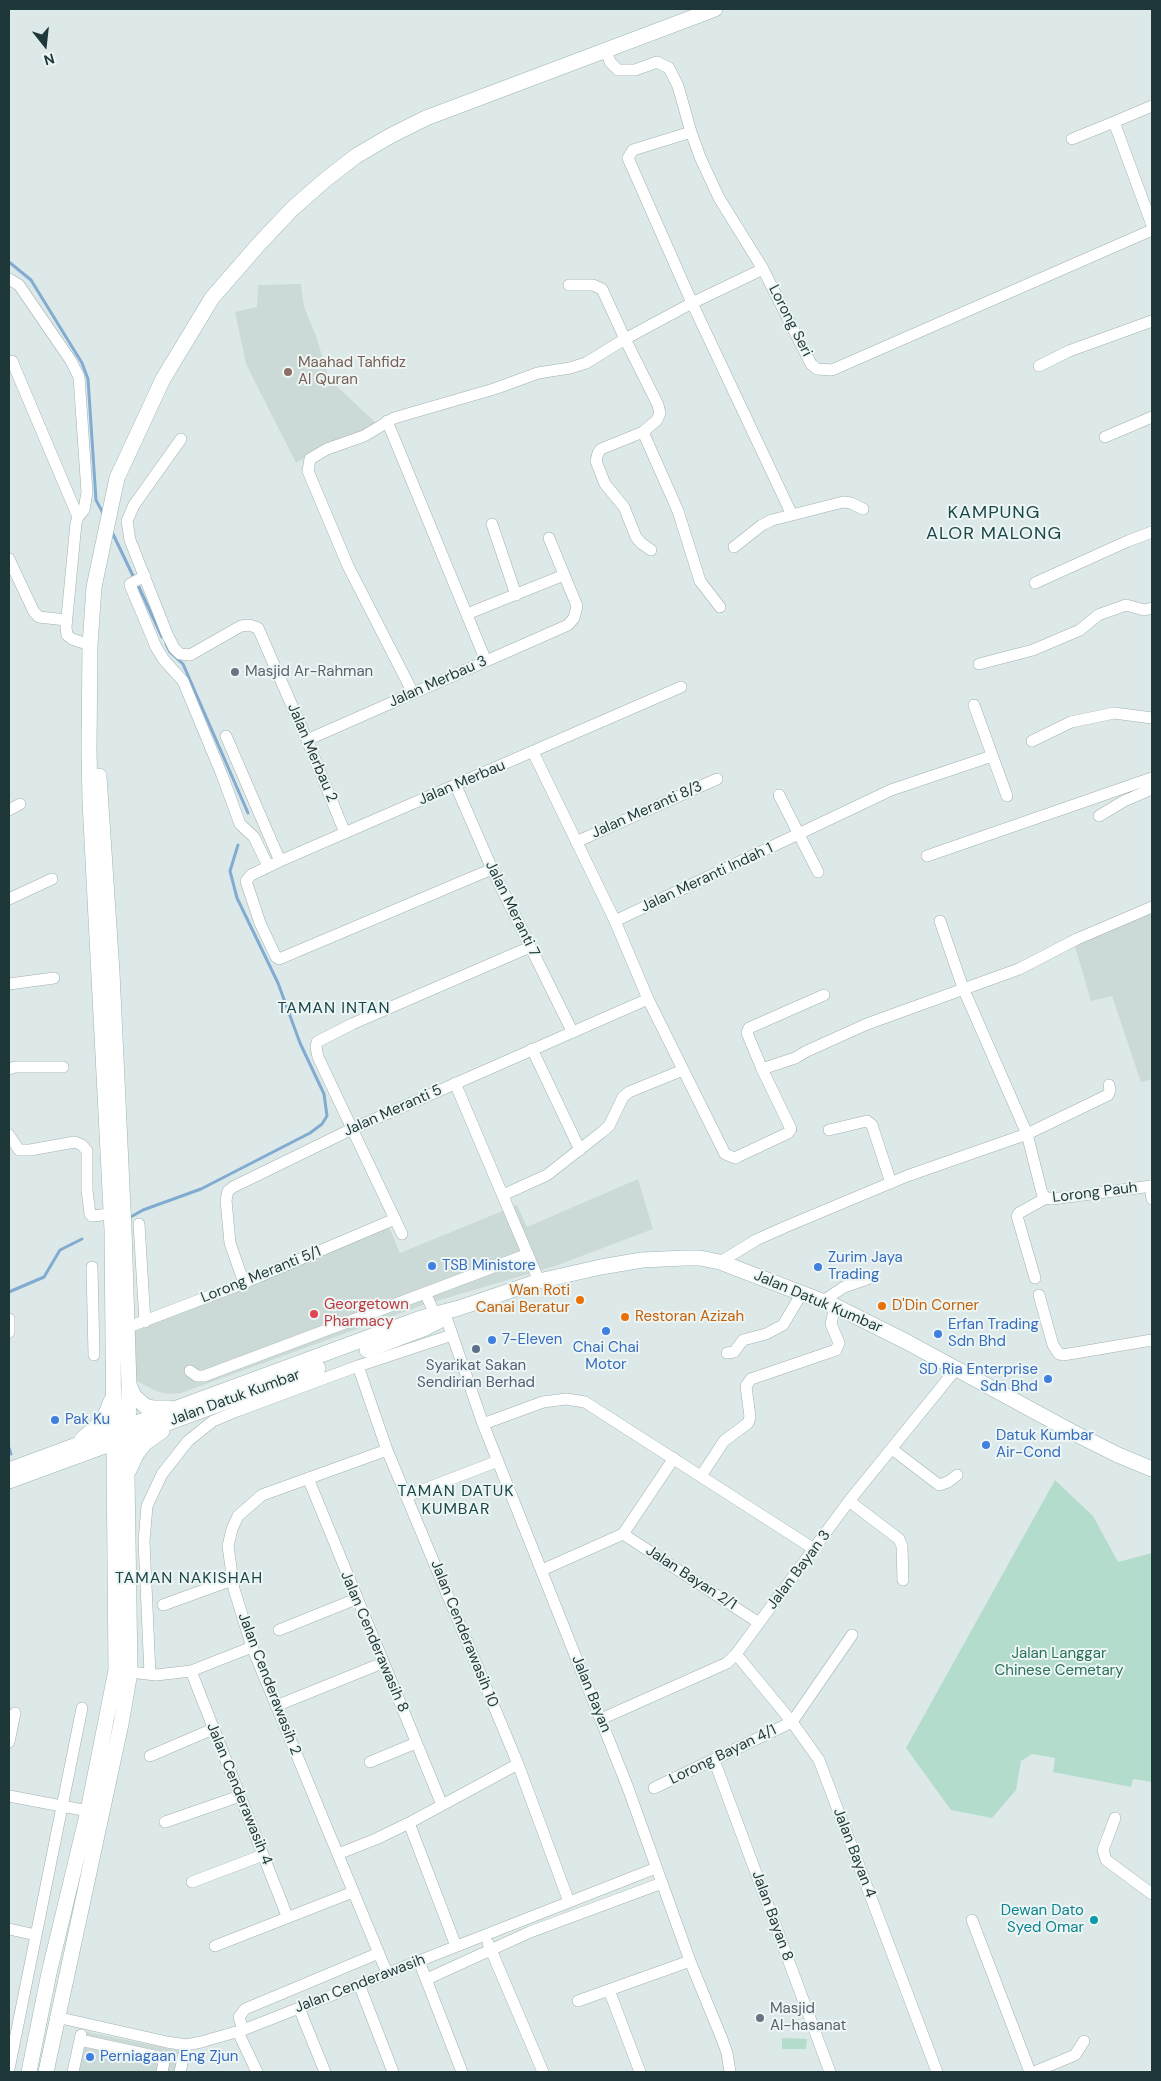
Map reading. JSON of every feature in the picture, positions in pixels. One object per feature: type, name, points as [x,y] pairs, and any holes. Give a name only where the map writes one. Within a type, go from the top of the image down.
[{"type":"main road","points":[[70,1447],[95,1428],[105,1416],[111,1401],[113,1386],[111,1214],[97,756],[90,711],[90,644],[94,587],[116,478],[163,379],[212,298],[292,209],[325,180],[356,156],[426,118],[715,9]]},
{"type":"main road","points":[[29,2072],[51,1964],[88,1811],[116,1670],[121,1434],[129,1385],[121,1147],[100,888]]},
{"type":"main road","name":"Jalan Datuk Kumbar","points":[[181,1412],[373,1336],[440,1316],[539,1281],[601,1267],[646,1260],[700,1258],[720,1262],[829,1304],[907,1342],[1078,1435],[1138,1465],[1152,1469]]},
{"type":"main road","name":"Jalan Datuk Kumbar","points":[[9,1469],[70,1447],[121,1434],[423,1329],[440,1316]]},
{"type":"main road","points":[[129,1385],[134,1396],[145,1406],[181,1412]]},
{"type":"main road","points":[[113,1386],[121,1434]]},
{"type":"main road","points":[[46,2072],[56,2017],[121,1724],[130,1672],[121,1474],[145,1443],[181,1412]]},
{"type":"main road","name":"Jalan Datuk Kumbar","points":[[9,1481],[84,1454],[121,1434]]},
{"type":"main road","points":[[84,1454],[98,1456],[121,1474]]},
{"type":"street","name":"Lorong Seri","points":[[606,50],[610,62],[618,70],[635,70],[657,62],[669,68],[678,86],[691,132],[719,198],[763,269],[811,364],[817,368],[832,370],[1152,230]]},
{"type":"street","points":[[1072,139],[1152,106]]},
{"type":"street","points":[[1114,122],[1152,225]]},
{"type":"street","points":[[691,132],[633,150],[628,158],[692,303],[792,515]]},
{"type":"street","points":[[413,693],[348,566],[308,471],[308,461],[328,449],[364,436],[387,421],[494,389],[538,373],[578,366],[692,303],[763,269]]},
{"type":"street","points":[[9,279],[19,285],[71,361],[78,378],[87,492],[84,510],[78,516]]},
{"type":"street","points":[[568,285],[593,285],[602,289],[660,409],[657,420],[643,432],[601,449],[596,461],[605,484],[624,507],[636,537],[641,543],[652,550]]},
{"type":"street","points":[[1039,366],[1069,351],[1152,321]]},
{"type":"street","points":[[12,361],[78,516],[66,620],[67,635],[80,643],[90,644]]},
{"type":"street","points":[[1104,437],[1152,417]]},
{"type":"street","points":[[387,421],[486,661]]},
{"type":"street","points":[[643,432],[678,511],[700,581],[720,607]]},
{"type":"street","points":[[181,439],[134,505],[127,521],[140,579],[130,585],[156,647],[164,660],[183,680],[240,824],[254,837],[268,866]]},
{"type":"street","points":[[734,547],[762,525],[772,520],[835,503],[851,503],[863,509]]},
{"type":"street","points":[[492,524],[516,595]]},
{"type":"street","points":[[1035,583],[1152,532]]},
{"type":"street","points":[[467,614],[564,575],[549,538]]},
{"type":"street","points":[[9,559],[34,612],[45,618],[66,620]]},
{"type":"street","name":"Jalan Merbau 3","points":[[308,740],[568,625],[574,618],[577,606],[564,575]]},
{"type":"street","name":"Jalan Merbau 2","points":[[140,579],[174,648],[180,654],[190,655],[240,626],[249,625],[258,628],[308,740],[346,833]]},
{"type":"street","points":[[979,664],[1033,650],[1080,630],[1098,615],[1126,605],[1144,610],[1152,608]]},
{"type":"street","name":"Jalan Merbau","points":[[492,869],[280,959],[276,957],[260,923],[246,881],[251,874],[268,866],[681,687]]},
{"type":"street","points":[[974,705],[1007,796]]},
{"type":"street","points":[[1032,741],[1071,722],[1114,713],[1152,718]]},
{"type":"street","points":[[226,736],[280,861]]},
{"type":"street","points":[[533,752],[616,921],[648,999],[725,1154],[734,1158],[790,1131],[790,1127],[762,1069],[748,1033],[748,1028],[824,996]]},
{"type":"street","name":"Jalan Meranti Indah 1","points":[[616,921],[891,790],[992,756]]},
{"type":"street","name":"Jalan Meranti 8/3","points":[[576,842],[717,778]]},
{"type":"street","points":[[927,856],[1152,778]]},
{"type":"street","name":"Jalan Meranti 7","points":[[456,786],[492,869],[572,1031]]},
{"type":"street","points":[[1099,816],[1124,801],[1152,789]]},
{"type":"street","points":[[779,795],[818,872]]},
{"type":"street","points":[[9,810],[20,804]]},
{"type":"street","points":[[9,898],[52,879]]},
{"type":"street","points":[[762,1069],[796,1058],[807,1051],[867,1024],[1019,969],[1077,939],[1152,907]]},
{"type":"street","name":"Lorong Pauh","points":[[940,921],[963,988],[1027,1134],[1042,1194],[1046,1198],[1052,1199],[1151,1186]]},
{"type":"street","points":[[402,1234],[352,1130],[316,1047],[320,1039],[530,946]]},
{"type":"street","points":[[9,984],[54,978]]},
{"type":"street","name":"Jalan Meranti 5","points":[[244,1283],[230,1243],[226,1200],[228,1191],[241,1182],[352,1130],[648,999]]},
{"type":"street","points":[[532,1049],[580,1150]]},
{"type":"street","points":[[9,1069],[15,1067],[63,1067]]},
{"type":"street","points":[[504,1195],[548,1175],[580,1150],[609,1126],[623,1097],[629,1092],[683,1070]]},
{"type":"street","points":[[455,1083],[539,1281]]},
{"type":"street","points":[[720,1262],[756,1240],[891,1183],[1027,1134],[1108,1095],[1109,1085]]},
{"type":"street","points":[[829,1130],[867,1121],[872,1125],[891,1183]]},
{"type":"street","points":[[9,1135],[19,1150],[30,1150],[75,1142],[82,1145],[87,1151],[90,1214],[92,1216],[111,1214]]},
{"type":"street","points":[[1151,1186],[1152,1199]]},
{"type":"street","points":[[1035,1278],[1017,1216],[1046,1198]]},
{"type":"street","name":"Lorong Meranti 5/1","points":[[126,1328],[244,1283],[395,1219]]},
{"type":"street","points":[[139,1224],[145,1322]]},
{"type":"street","points":[[190,1371],[197,1376],[204,1376],[528,1254]]},
{"type":"street","points":[[92,1267],[94,1355]]},
{"type":"street","points":[[701,1476],[724,1441],[748,1423],[750,1417],[746,1386],[751,1379],[836,1350],[839,1343],[831,1324],[829,1304],[844,1287],[867,1279]]},
{"type":"street","points":[[92,1289],[112,1289]]},
{"type":"street","name":"Jalan Bayan","points":[[425,1293],[452,1335],[483,1424],[628,1788],[690,1961],[722,2039],[727,2053],[730,2072]]},
{"type":"street","points":[[727,1354],[734,1352],[743,1340],[766,1334],[783,1325],[802,1293]]},
{"type":"street","points":[[1040,1295],[1053,1345],[1059,1354],[1063,1355],[1152,1340]]},
{"type":"street","points":[[366,1315],[373,1336]]},
{"type":"street","points":[[9,1319],[9,1332]]},
{"type":"street","points":[[150,1674],[144,1541],[147,1506],[162,1474],[188,1441],[213,1421],[358,1366],[452,1335]]},
{"type":"street","name":"Jalan Cenderawasih 10","points":[[358,1366],[388,1450],[518,1764],[569,1902]]},
{"type":"street","name":"Jalan Bayan 3","points":[[601,1719],[726,1663],[736,1654],[849,1502],[956,1369]]},
{"type":"street","points":[[483,1424],[543,1402],[566,1399],[585,1402],[814,1549]]},
{"type":"street","name":"Jalan Cenderawasih 2","points":[[387,1973],[252,1648],[232,1580],[228,1546],[232,1529],[238,1516],[262,1495],[388,1450]]},
{"type":"street","points":[[892,1450],[939,1485],[948,1482],[957,1475]]},
{"type":"street","points":[[542,1570],[624,1534],[674,1458]]},
{"type":"street","points":[[407,1496],[498,1461]]},
{"type":"street","name":"Jalan Cenderawasih 8","points":[[308,1478],[442,1805]]},
{"type":"street","points":[[849,1502],[899,1539],[902,1546],[903,1580]]},
{"type":"street","name":"Jalan Bayan 2/1","points":[[624,1534],[759,1623]]},
{"type":"street","points":[[163,1605],[232,1580]]},
{"type":"street","points":[[279,1630],[356,1599]]},
{"type":"street","points":[[792,1722],[852,1635]]},
{"type":"street","points":[[130,1672],[150,1674],[191,1671],[252,1648]]},
{"type":"street","name":"Jalan Bayan 4","points":[[736,1654],[792,1722],[819,1760],[937,2072]]},
{"type":"street","points":[[276,1706],[375,1666]]},
{"type":"street","name":"Jalan Cenderawasih 4","points":[[191,1671],[287,1916]]},
{"type":"street","points":[[9,2068],[82,1708]]},
{"type":"street","points":[[9,1742],[15,1713]]},
{"type":"street","name":"Lorong Bayan 4/1","points":[[654,1788],[792,1722]]},
{"type":"street","points":[[150,1756],[213,1729]]},
{"type":"street","points":[[370,1762],[416,1743]]},
{"type":"street","name":"Jalan Bayan 8","points":[[714,1760],[830,2072]]},
{"type":"street","points":[[338,1854],[409,1823],[518,1764]]},
{"type":"street","points":[[9,1796],[88,1811]]},
{"type":"street","points":[[165,1822],[240,1796]]},
{"type":"street","points":[[1115,1818],[1103,1850],[1104,1857],[1108,1863],[1152,1894]]},
{"type":"street","points":[[409,1823],[456,1946]]},
{"type":"street","points":[[192,1882],[263,1854]]},
{"type":"street","name":"Jalan Cenderawasih","points":[[56,2017],[166,2042],[186,2045],[201,2042],[241,2031],[656,1868]]},
{"type":"street","points":[[427,1979],[530,1932],[662,1883]]},
{"type":"street","points":[[215,1946],[287,1916],[353,1892]]},
{"type":"street","points":[[972,1920],[1032,2072],[1075,2055],[1084,2041]]},
{"type":"street","points":[[9,1929],[36,1935]]},
{"type":"street","points":[[485,1935],[543,2072]]},
{"type":"street","points":[[257,2072],[241,2031],[239,2017],[245,2009],[379,1953]]},
{"type":"street","points":[[419,1961],[462,2072]]},
{"type":"street","points":[[578,2001],[690,1961]]},
{"type":"street","points":[[359,1984],[393,2072]]},
{"type":"street","points":[[609,1990],[640,2072]]},
{"type":"street","points":[[299,2008],[325,2072]]},
{"type":"street","points":[[73,2072],[83,2023]]},
{"type":"street","points":[[80,2040],[159,2057],[164,2062],[166,2071]]},
{"type":"street","points":[[180,2072],[186,2045]]},
{"type":"shaded area","name":"Maahad Tahfidz Al Quran","points":[[301,284],[304,307],[316,336],[329,379],[376,423],[319,449],[296,463],[246,364],[235,312],[257,307],[258,285]]},
{"type":"shaded area","points":[[1152,912],[1152,1079],[1141,1082],[1112,996],[1091,1001],[1074,943]]},
{"type":"shaded area","points":[[638,1179],[653,1229],[555,1266],[423,1305],[181,1393],[168,1394],[156,1391],[135,1380],[134,1328],[389,1227],[400,1253],[517,1205],[527,1227]]},
{"type":"shaded area","points":[[77,2030],[190,2053],[186,2072],[68,2072]]},
{"type":"green space","name":"Jalan Langgar Chinese Cemetary","points":[[1055,1480],[1093,1516],[1118,1562],[1152,1553],[1152,1782],[1133,1779],[1131,1787],[1053,1772],[1055,1758],[1032,1754],[1021,1761],[1016,1790],[992,1818],[951,1810],[906,1748]]},
{"type":"green space","points":[[782,2038],[807,2039],[806,2049],[782,2049]]},
{"type":"waterway","points":[[9,262],[31,280],[82,363],[88,379],[96,500],[104,515]]},
{"type":"waterway","points":[[112,532],[134,578]]},
{"type":"waterway","points":[[137,583],[162,637]]},
{"type":"waterway","points":[[166,644],[170,652],[183,664],[248,813]]},
{"type":"waterway","points":[[127,1219],[143,1210],[201,1189],[310,1133],[322,1124],[327,1116],[324,1094],[300,1043],[278,983],[237,898],[230,871],[238,845]]},
{"type":"waterway","points":[[9,1292],[44,1277],[60,1250],[82,1239]]},
{"type":"waterway","points":[[9,1448],[11,1454]]},
{"type":"place","name":"Maahad Tahfidz Al Quran","points":[[288,372]]},
{"type":"place","name":"Masjid Ar-Rahman","points":[[235,672]]},
{"type":"place","name":"TSB Ministore","points":[[432,1266]]},
{"type":"place","name":"Zurim Jaya Trading","points":[[818,1267]]},
{"type":"place","name":"Wan Roti Canai Beratur","points":[[580,1300]]},
{"type":"place","name":"D'Din Corner","points":[[882,1306]]},
{"type":"place","name":"Georgetown Pharmacy","points":[[314,1314]]},
{"type":"place","name":"Restoran Azizah","points":[[625,1317]]},
{"type":"place","name":"Chai Chai Motor","points":[[606,1331]]},
{"type":"place","name":"Erfan Trading Sdn Bhd","points":[[938,1334]]},
{"type":"place","name":"7-Eleven","points":[[492,1340]]},
{"type":"place","name":"Syarikat Sakan Sendirian Berhad","points":[[476,1349]]},
{"type":"place","name":"SD Ria Enterprise Sdn Bhd","points":[[1048,1379]]},
{"type":"place","name":"Pak Ku","points":[[55,1420]]},
{"type":"place","name":"Datuk Kumbar Air-Cond","points":[[986,1445]]},
{"type":"place","name":"Dewan Dato Syed Omar","points":[[1094,1920]]},
{"type":"place","name":"Masjid Al-hasanat","points":[[760,2018]]},
{"type":"place","name":"Perniagaan Eng Zjun","points":[[90,2057]]},
{"type":"district","name":"KAMPUNG ALOR MALONG","points":[[994,523]]},
{"type":"district","name":"TAMAN INTAN","points":[[334,1009]]},
{"type":"district","name":"TAMAN DATUK KUMBAR","points":[[456,1501]]},
{"type":"district","name":"TAMAN NAKISHAH","points":[[189,1579]]}]
